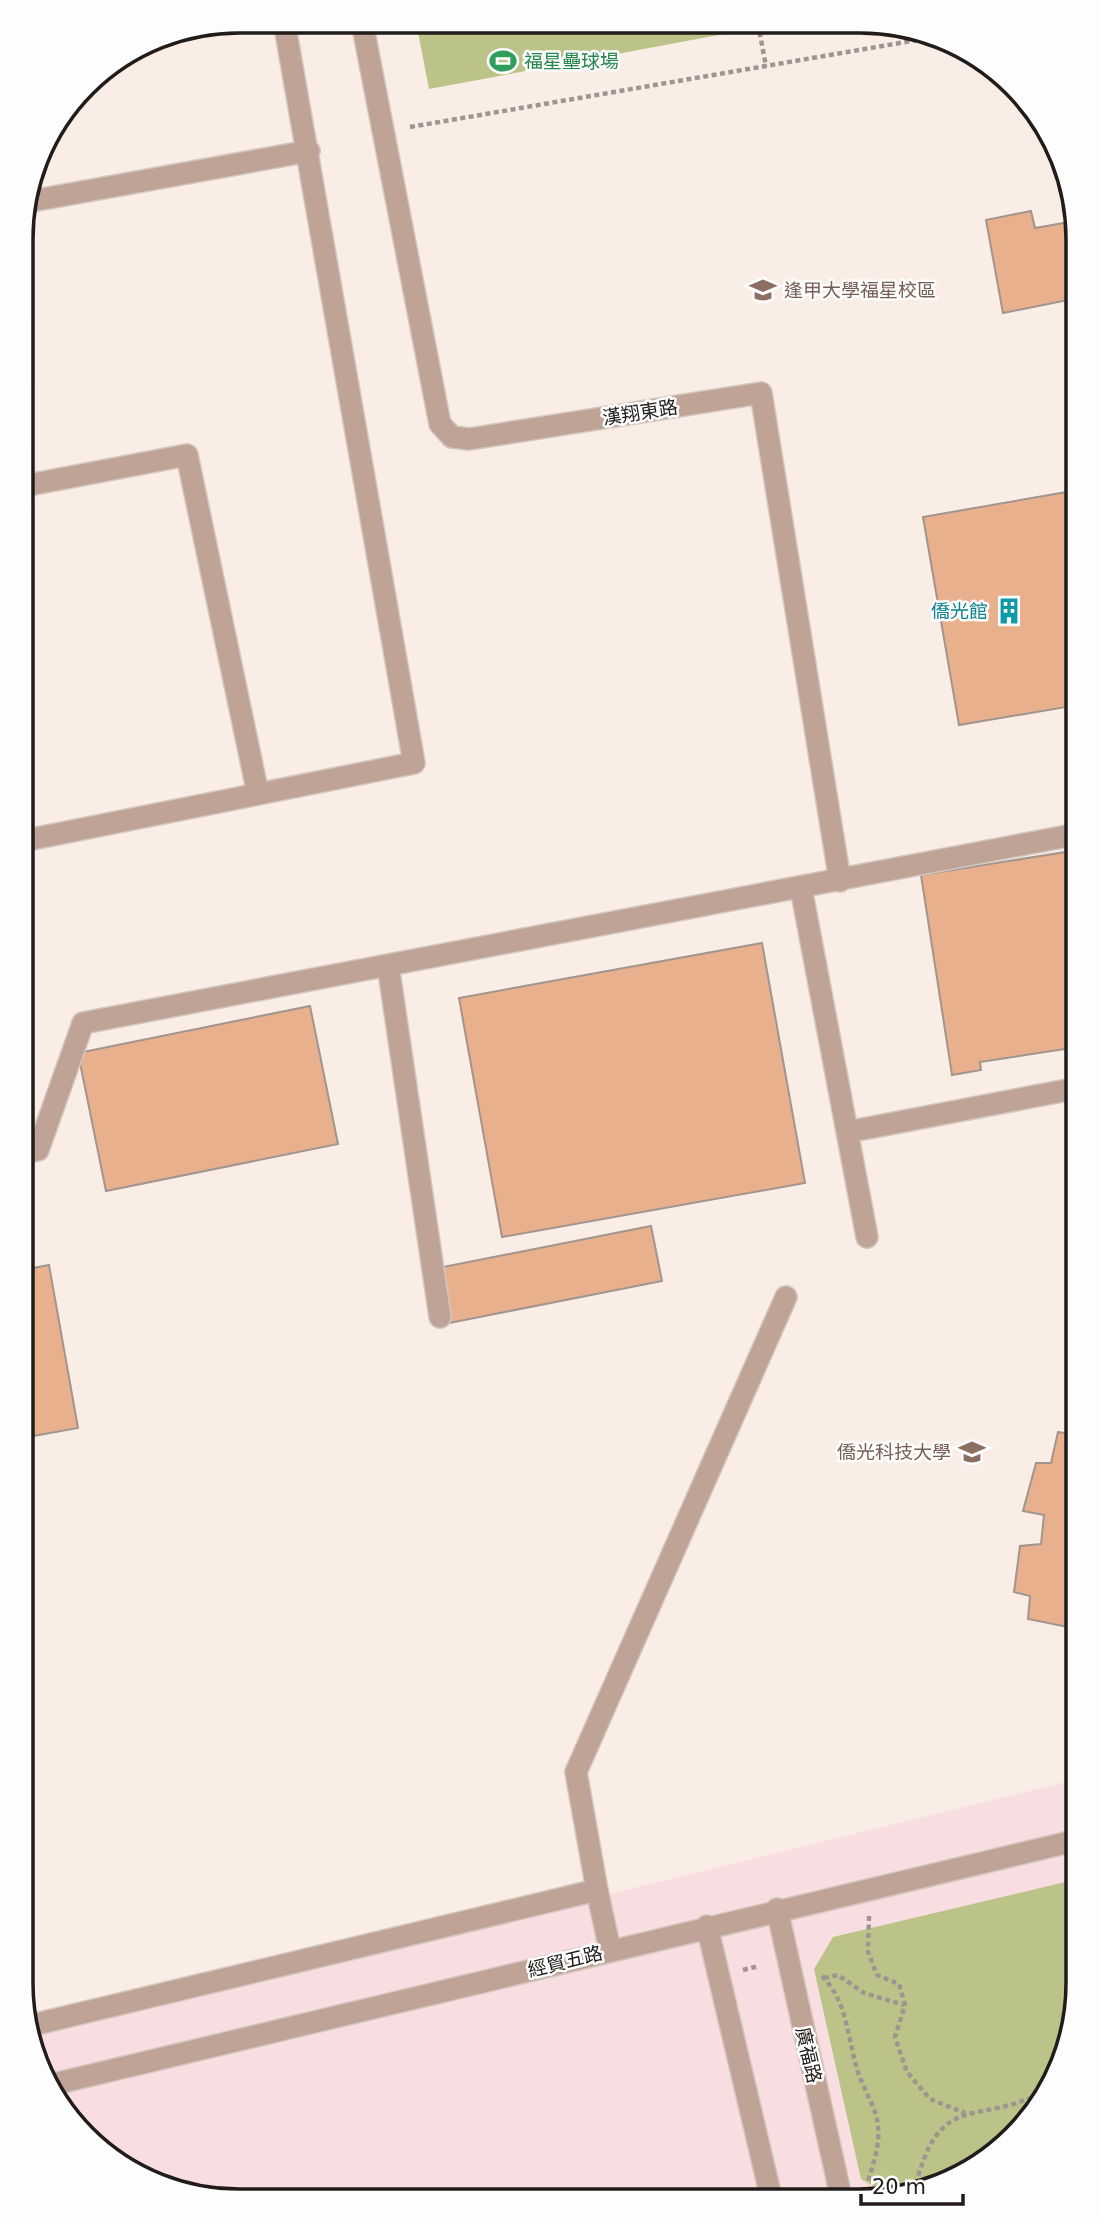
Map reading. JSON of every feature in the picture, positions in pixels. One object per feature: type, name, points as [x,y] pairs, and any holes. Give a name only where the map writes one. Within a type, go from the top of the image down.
[{"type":"street","points":[[34,839],[414,763],[309,150],[287,34]]},
{"type":"street","name":"漢翔東路","points":[[364,34],[440,424],[452,437],[470,439],[761,393],[840,881]]},
{"type":"street","points":[[37,200],[309,150]]},
{"type":"street","points":[[34,484],[187,455],[258,794]]},
{"type":"street","points":[[33,1151],[38,1150],[83,1023],[1066,836]]},
{"type":"street","points":[[801,888],[867,1237]]},
{"type":"street","points":[[388,965],[440,1317]]},
{"type":"street","points":[[847,1132],[1066,1090]]},
{"type":"street","points":[[610,1950],[576,1772],[786,1297]]},
{"type":"street","name":"經貿五路","points":[[60,2083],[777,1909],[1065,1843]]},
{"type":"street","points":[[37,2024],[597,1890]]},
{"type":"street","name":"廣福路","points":[[777,1909],[839,2189]]},
{"type":"street","points":[[707,1926],[769,2189]]},
{"type":"path","points":[[760,33],[766,66]]},
{"type":"path","points":[[382,132],[914,41]]},
{"type":"path","points":[[869,1916],[868,1952],[877,1975],[899,1984],[905,2005],[895,2037],[907,2072],[930,2099],[965,2113]]},
{"type":"path","points":[[814,1969],[834,1988],[848,2024],[853,2058],[878,2124],[877,2154],[866,2188]]},
{"type":"path","points":[[824,1978],[838,1975],[864,1993],[905,2005]]},
{"type":"path","points":[[917,2181],[922,2157],[938,2131],[965,2113],[1028,2100]]},
{"type":"shaded area","points":[[1065,1782],[1065,1996],[1059,2036],[1050,2061],[1023,2108],[985,2146],[951,2167],[900,2185],[859,2189],[213,2187],[186,2182],[161,2173],[136,2161],[104,2138],[68,2097],[55,2074],[40,2034]]},
{"type":"green space","name":"福星壘球場","points":[[729,33],[429,89],[418,34]]},
{"type":"green space","points":[[1065,1882],[1065,1996],[1059,2036],[1038,2086],[1023,2108],[1005,2128],[974,2154],[926,2178],[900,2185],[876,2188],[861,2179],[814,1969],[833,1937]]},
{"type":"building","points":[[1031,211],[1035,228],[1065,223],[1066,300],[1003,313],[986,220]]},
{"type":"building","name":"僑光館","points":[[1066,492],[1066,707],[959,725],[923,517]]},
{"type":"building","points":[[1066,852],[1066,1049],[980,1062],[981,1070],[952,1075],[921,875]]},
{"type":"building","points":[[762,943],[805,1183],[502,1237],[459,998]]},
{"type":"building","points":[[310,1006],[338,1144],[106,1191],[78,1053]]},
{"type":"building","points":[[651,1226],[662,1281],[449,1323],[438,1268]]},
{"type":"building","points":[[49,1265],[78,1428],[33,1436],[33,1268]]},
{"type":"building","points":[[1058,1432],[1065,1433],[1065,1626],[1028,1619],[1030,1596],[1014,1592],[1020,1546],[1041,1544],[1044,1515],[1023,1511],[1036,1463],[1051,1463]]},
{"type":"place","name":"福星壘球場","points":[[503,61]]},
{"type":"place","name":"逢甲大學福星校區","points":[[763,290]]},
{"type":"place","name":"僑光館","points":[[1009,611]]},
{"type":"place","name":"僑光科技大學","points":[[972,1452]]}]
